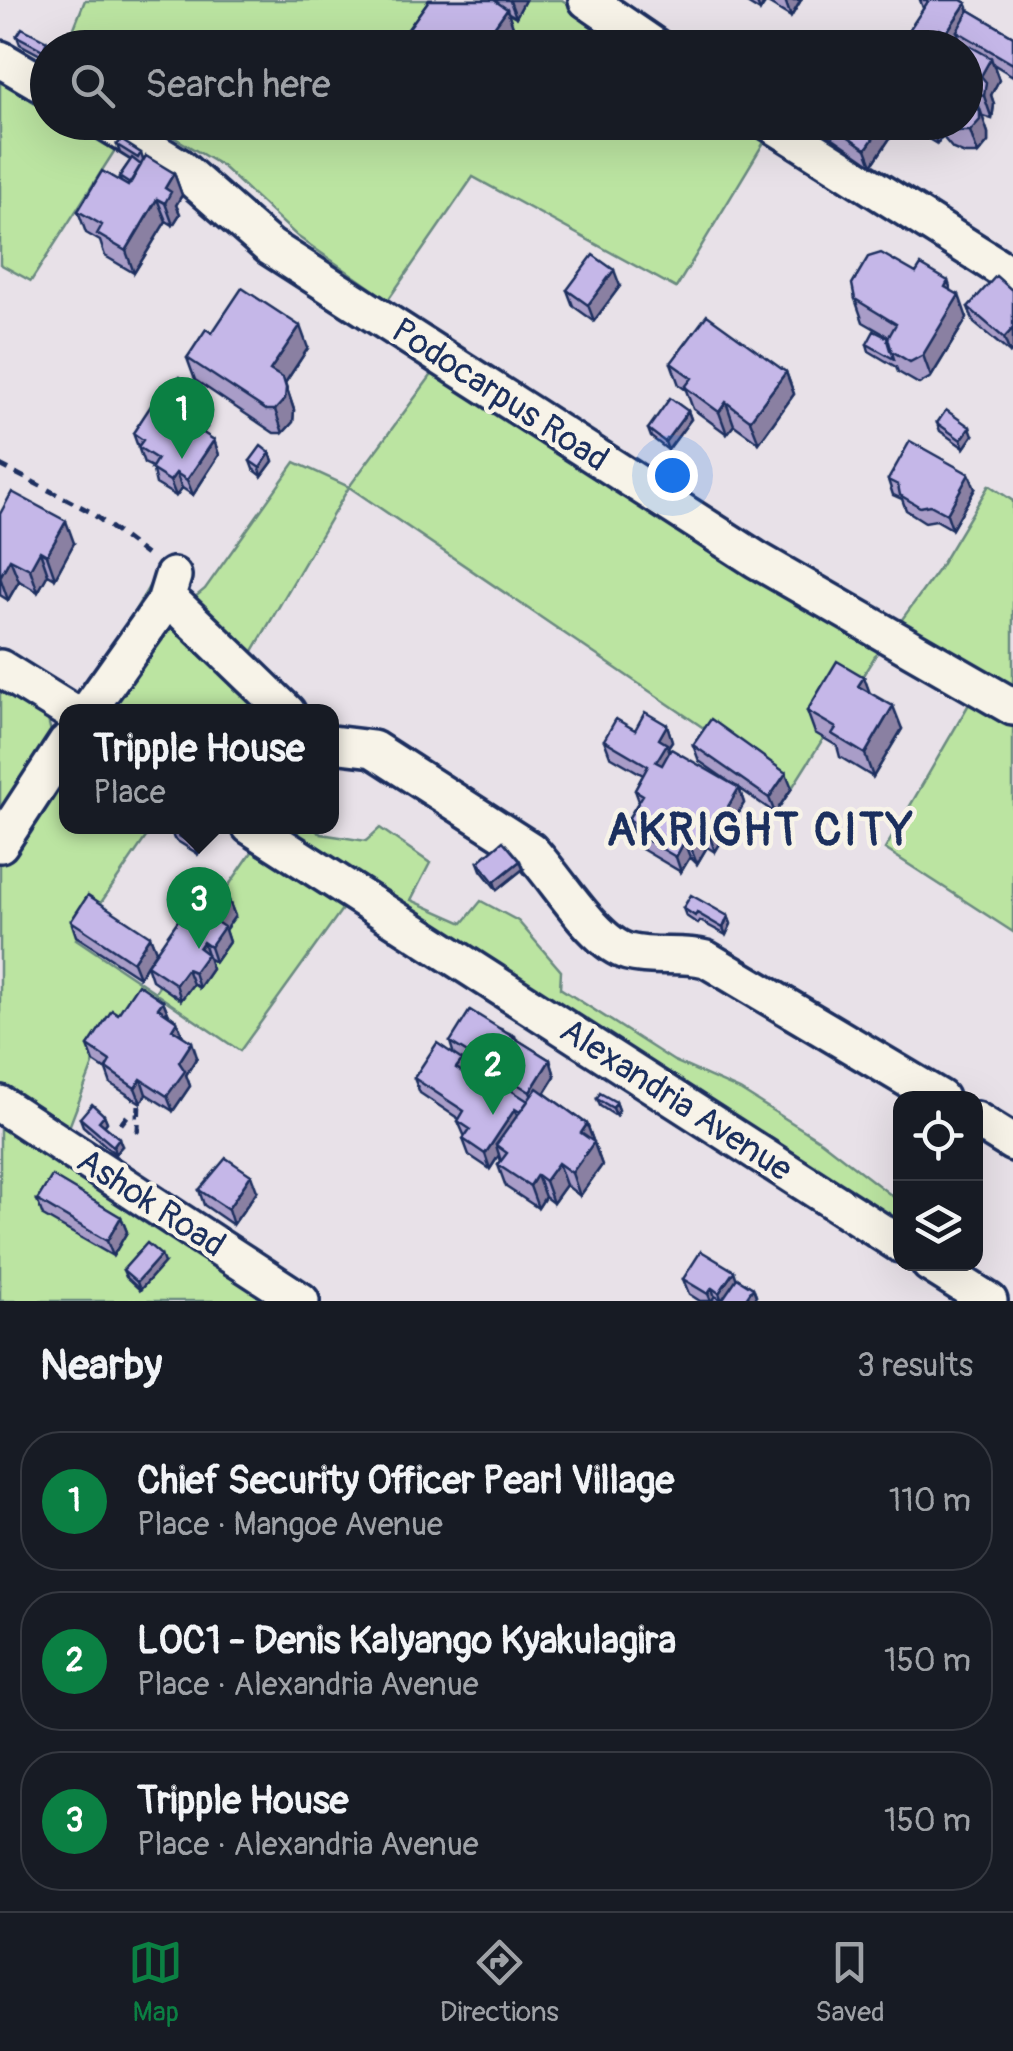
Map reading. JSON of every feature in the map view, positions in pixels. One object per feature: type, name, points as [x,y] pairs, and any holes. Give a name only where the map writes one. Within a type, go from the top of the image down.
[{"type":"street","points":[[587,0],[631,30]]},
{"type":"street","points":[[0,59],[30,77]]},
{"type":"street","name":"Podocarpus Road","points":[[135,140],[178,166],[270,247],[320,280],[756,560],[1013,707]]},
{"type":"street","points":[[797,140],[1013,276]]},
{"type":"street","points":[[92,704],[169,589],[190,622],[278,704]]},
{"type":"street","points":[[0,668],[59,705]]},
{"type":"street","points":[[339,745],[373,749],[530,850],[602,938],[622,951],[657,958],[682,954],[706,959],[928,1091]]},
{"type":"street","points":[[0,844],[59,754]]},
{"type":"street","name":"Alexandria Avenue","points":[[262,834],[893,1239]]},
{"type":"street","name":"Ashok Road","points":[[0,1104],[301,1301]]},
{"type":"street","points":[[983,1124],[1013,1143]]},
{"type":"street","points":[[941,1271],[989,1301]]},
{"type":"path","points":[[0,466],[89,512],[169,589]]},
{"type":"path","points":[[127,1094],[139,1102],[134,1137]]},
{"type":"path","points":[[121,1124],[128,1116],[138,1116]]},
{"type":"green space","points":[[85,0],[562,0],[607,30],[73,30]]},
{"type":"green space","points":[[0,79],[30,83],[30,140],[122,140],[31,281],[0,264]]},
{"type":"green space","points":[[178,140],[765,140],[676,288],[473,177],[388,300],[297,236],[222,166]]},
{"type":"green space","points":[[439,365],[884,642],[792,788],[349,487]]},
{"type":"green space","points":[[295,462],[349,487],[250,656],[251,704],[80,704],[157,573],[194,598],[205,589]]},
{"type":"green space","points":[[989,485],[1013,501],[1013,687],[900,622],[938,570]]},
{"type":"green space","points":[[0,688],[48,720],[52,736],[8,813],[0,808]]},
{"type":"green space","points":[[976,692],[1013,712],[1013,932],[885,849]]},
{"type":"green space","points":[[59,769],[59,834],[148,834],[76,939],[155,992],[254,849],[345,905],[240,1051],[155,993],[117,1026],[94,1062],[68,1130],[0,1092],[0,861]]},
{"type":"green space","points":[[380,828],[430,863],[411,900],[463,923],[481,901],[518,921],[561,971],[560,988],[674,1061],[740,1090],[821,1141],[893,1197],[893,1230],[278,834],[321,834],[366,841]]},
{"type":"green space","points":[[0,1117],[57,1162],[268,1301],[0,1301]]},
{"type":"building","points":[[429,0],[494,0],[507,9],[492,30],[407,30]]},
{"type":"building","points":[[929,0],[966,3],[948,30],[909,30]]},
{"type":"building","points":[[969,10],[1013,36],[1013,64],[983,46],[983,30],[958,30]]},
{"type":"building","points":[[22,28],[30,32],[30,43],[17,36]]},
{"type":"building","points":[[983,53],[991,58],[983,72]]},
{"type":"building","points":[[121,140],[141,153],[138,158],[117,145]]},
{"type":"building","points":[[853,140],[872,140],[866,149]]},
{"type":"building","points":[[146,156],[174,173],[165,188],[171,192],[165,203],[157,199],[126,251],[97,234],[102,225],[78,211],[102,171],[128,186]]},
{"type":"building","points":[[132,158],[141,165],[130,184],[119,177]]},
{"type":"building","points":[[881,253],[916,273],[921,265],[948,281],[945,287],[959,295],[923,355],[910,362],[890,350],[887,340],[896,324],[855,299],[852,284],[868,257]]},
{"type":"building","points":[[593,255],[614,270],[588,305],[567,290]]},
{"type":"building","points":[[996,276],[1013,291],[1013,328],[1004,338],[968,307]]},
{"type":"building","points":[[242,288],[300,326],[270,370],[283,378],[286,388],[285,399],[275,410],[266,410],[187,358],[206,329],[212,333]]},
{"type":"building","points":[[707,315],[786,372],[750,420],[726,402],[719,412],[685,387],[692,378],[671,363]]},
{"type":"building","points":[[874,331],[888,338],[894,359],[867,344]]},
{"type":"building","points":[[180,377],[204,395],[196,405],[172,387]]},
{"type":"building","points":[[670,398],[688,411],[665,442],[648,429]]},
{"type":"building","points":[[154,401],[214,440],[187,480],[176,473],[170,481],[151,469],[157,459],[138,447],[143,440],[133,433]]},
{"type":"building","points":[[181,401],[204,419],[199,426],[175,408]]},
{"type":"building","points":[[946,410],[970,427],[961,440],[937,423]]},
{"type":"building","points":[[910,441],[969,474],[947,514],[930,505],[920,507],[900,495],[898,485],[888,480]]},
{"type":"building","points":[[261,446],[270,453],[260,468],[250,461]]},
{"type":"building","points":[[12,492],[66,521],[47,555],[40,551],[30,569],[10,559],[0,577],[0,514]]},
{"type":"building","points":[[837,661],[864,677],[858,686],[893,706],[865,754],[832,734],[836,728],[807,711]]},
{"type":"building","points":[[645,712],[667,725],[659,739],[667,744],[656,762],[662,765],[671,749],[739,788],[710,837],[701,832],[691,849],[684,842],[676,857],[635,833],[639,825],[628,819],[643,795],[635,790],[648,766],[604,740],[616,719],[635,730]]},
{"type":"building","points":[[711,719],[786,773],[769,798],[693,745]]},
{"type":"building","points":[[176,834],[202,834],[195,846]]},
{"type":"building","points":[[503,841],[520,861],[494,882],[478,862]]},
{"type":"building","points":[[204,883],[229,901],[215,921],[224,927],[210,947],[203,942],[199,948],[207,954],[194,972],[187,969],[176,984],[147,965]]},
{"type":"building","points":[[88,895],[150,936],[133,962],[71,921]]},
{"type":"building","points":[[691,895],[728,916],[723,928],[683,908]]},
{"type":"building","points":[[138,984],[163,1001],[158,1008],[177,1021],[172,1029],[192,1042],[179,1062],[185,1071],[167,1096],[141,1079],[135,1088],[106,1068],[110,1061],[88,1046],[112,1010],[118,1014]]},
{"type":"building","points":[[470,1010],[550,1060],[530,1092],[450,1042]]},
{"type":"building","points":[[437,1043],[462,1060],[456,1068],[489,1090],[495,1080],[528,1101],[520,1112],[515,1109],[485,1154],[463,1139],[470,1129],[458,1121],[464,1111],[414,1078]]},
{"type":"building","points":[[537,1088],[587,1124],[581,1133],[594,1142],[572,1173],[558,1163],[545,1181],[537,1175],[530,1186],[498,1165],[507,1153],[496,1145]]},
{"type":"building","points":[[600,1093],[616,1102],[613,1108],[597,1099]]},
{"type":"building","points":[[92,1104],[104,1115],[99,1121],[119,1138],[113,1146],[80,1118]]},
{"type":"building","points":[[226,1158],[251,1175],[228,1209],[199,1190]]},
{"type":"building","points":[[52,1176],[121,1217],[107,1241],[37,1200]]},
{"type":"building","points":[[147,1243],[161,1255],[137,1282],[123,1270]]},
{"type":"building","points":[[701,1251],[734,1271],[719,1293],[712,1288],[708,1294],[683,1279]]},
{"type":"building","points":[[737,1278],[753,1288],[744,1301],[711,1301],[715,1296],[722,1300]]},
{"type":"place","name":"Chief Security Officer Pearl Village","points":[[182,459]]},
{"type":"place","name":"Tripple House","points":[[199,949]]},
{"type":"place","name":"LOC1 - Denis Kalyango Kyakulagira","points":[[493,1115]]},
{"type":"district","name":"AKRIGHT CITY","points":[[761,831]]}]
